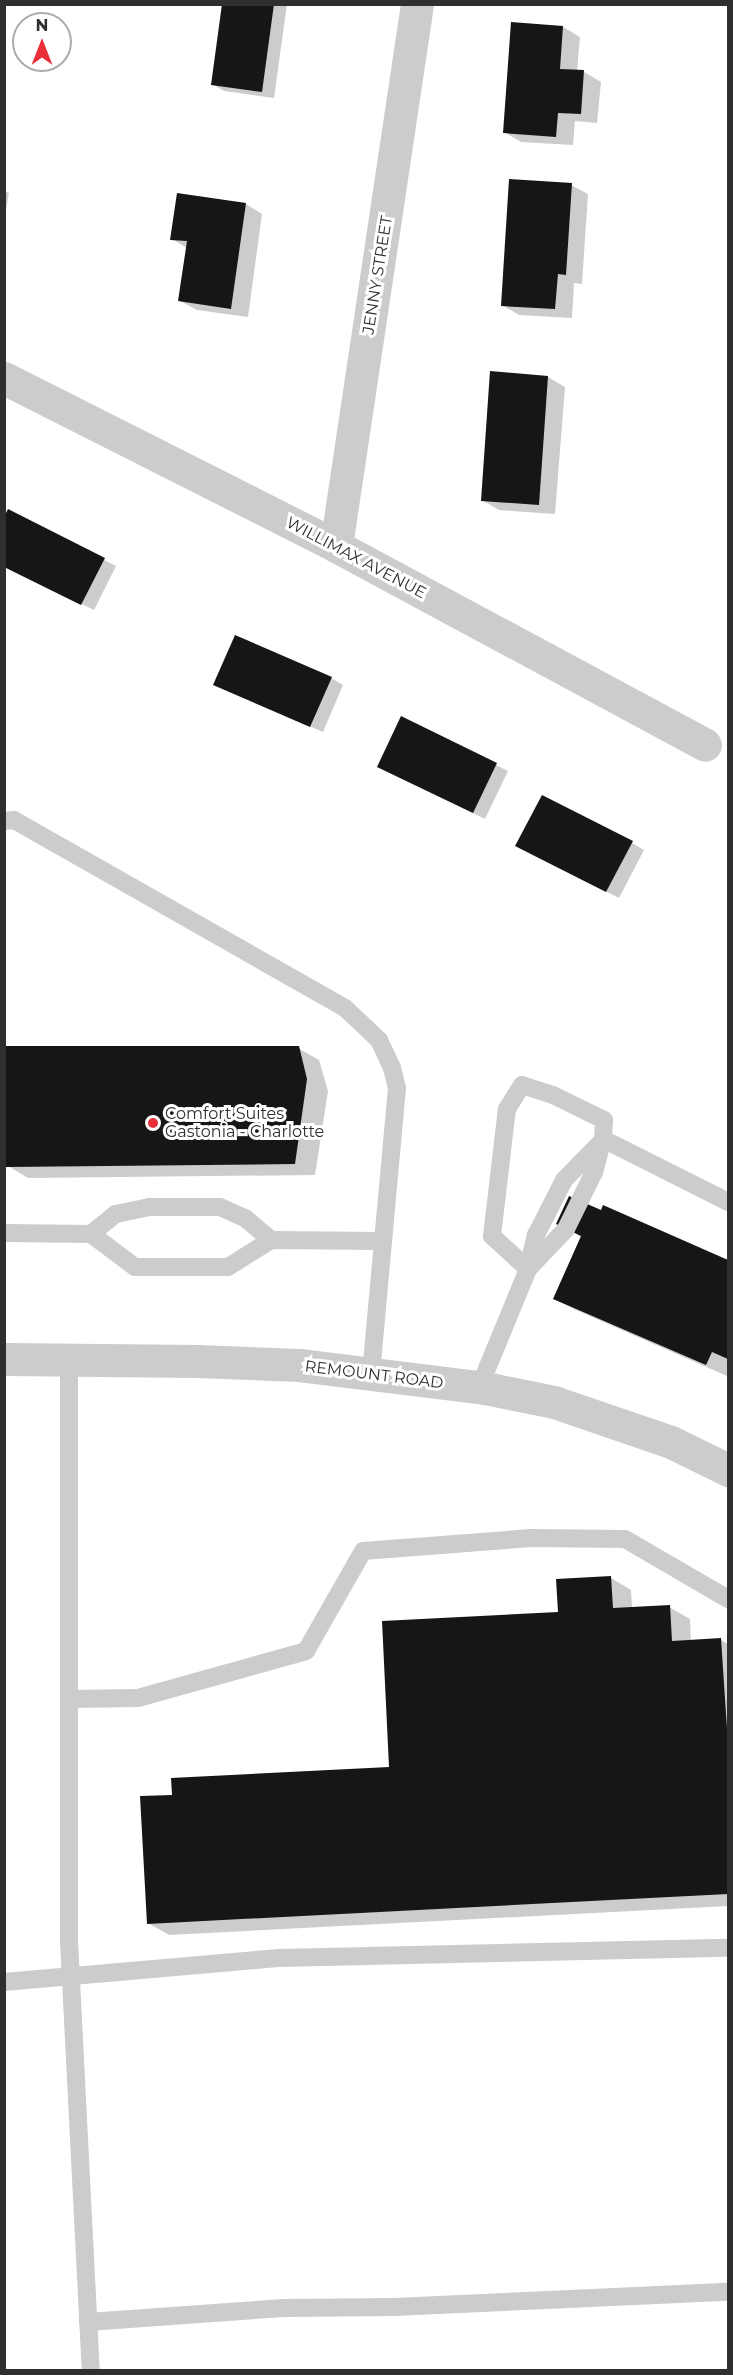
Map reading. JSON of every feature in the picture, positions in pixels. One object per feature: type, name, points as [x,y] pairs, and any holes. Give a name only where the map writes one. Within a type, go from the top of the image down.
[{"type":"street","name":"JENNY STREET","points":[[336,546],[417,4]]},
{"type":"street","name":"WILLIMAX AVENUE","points":[[4,378],[336,546],[705,745]]},
{"type":"street","name":"REMOUNT ROAD","points":[[4,1359],[299,1365],[479,1388],[554,1402],[671,1442],[729,1470]]},
{"type":"lane","points":[[4,821],[14,820],[345,1008],[379,1040],[392,1068],[397,1088],[371,1374]]},
{"type":"lane","points":[[479,1388],[528,1269],[566,1229],[594,1172],[603,1139],[604,1120],[553,1095],[522,1085],[507,1109],[492,1236],[528,1269]]},
{"type":"lane","points":[[603,1139],[729,1202]]},
{"type":"lane","points":[[91,1234],[116,1214],[149,1207],[220,1207],[244,1218],[271,1240]]},
{"type":"lane","points":[[4,1233],[91,1234],[135,1267],[228,1267],[271,1240],[383,1241]]},
{"type":"lane","points":[[69,1360],[71,1974],[91,2370]]},
{"type":"lane","points":[[70,1699],[138,1698],[306,1651],[363,1551],[531,1538],[625,1539],[729,1599]]},
{"type":"lane","points":[[4,1982],[71,1974],[280,1958],[729,1948]]},
{"type":"lane","points":[[88,2322],[284,2307],[394,2307],[729,2292]]},
{"type":"building","points":[[222,4],[274,4],[262,92],[211,85]]},
{"type":"building","points":[[511,22],[563,26],[560,69],[584,70],[581,114],[558,113],[556,137],[503,133]]},
{"type":"building","points":[[509,179],[572,183],[566,275],[558,274],[555,309],[501,306]]},
{"type":"building","points":[[177,193],[246,203],[231,309],[178,301],[187,241],[170,240]]},
{"type":"building","points":[[490,371],[548,376],[539,505],[481,501]]},
{"type":"building","points":[[8,509],[105,558],[81,605],[4,567],[4,517]]},
{"type":"building","points":[[235,635],[332,677],[310,727],[213,685]]},
{"type":"building","points":[[401,716],[497,763],[473,813],[377,767]]},
{"type":"building","points":[[542,795],[633,841],[606,892],[515,846]]},
{"type":"building","name":"Comfort Suites Gastonia - Charlotte","points":[[4,1046],[299,1046],[307,1079],[295,1164],[6,1167]]},
{"type":"building","points":[[569,1196],[601,1210],[603,1205],[728,1260],[728,1359],[712,1352],[706,1365],[553,1299],[581,1236],[556,1224]]},
{"type":"building","points":[[611,1576],[613,1608],[670,1605],[672,1641],[721,1638],[728,1744],[728,1894],[147,1924],[140,1796],[172,1795],[171,1778],[389,1767],[382,1621],[558,1612],[556,1579]]},
{"type":"place","name":"Comfort Suites Gastonia - Charlotte","points":[[153,1123]]}]
